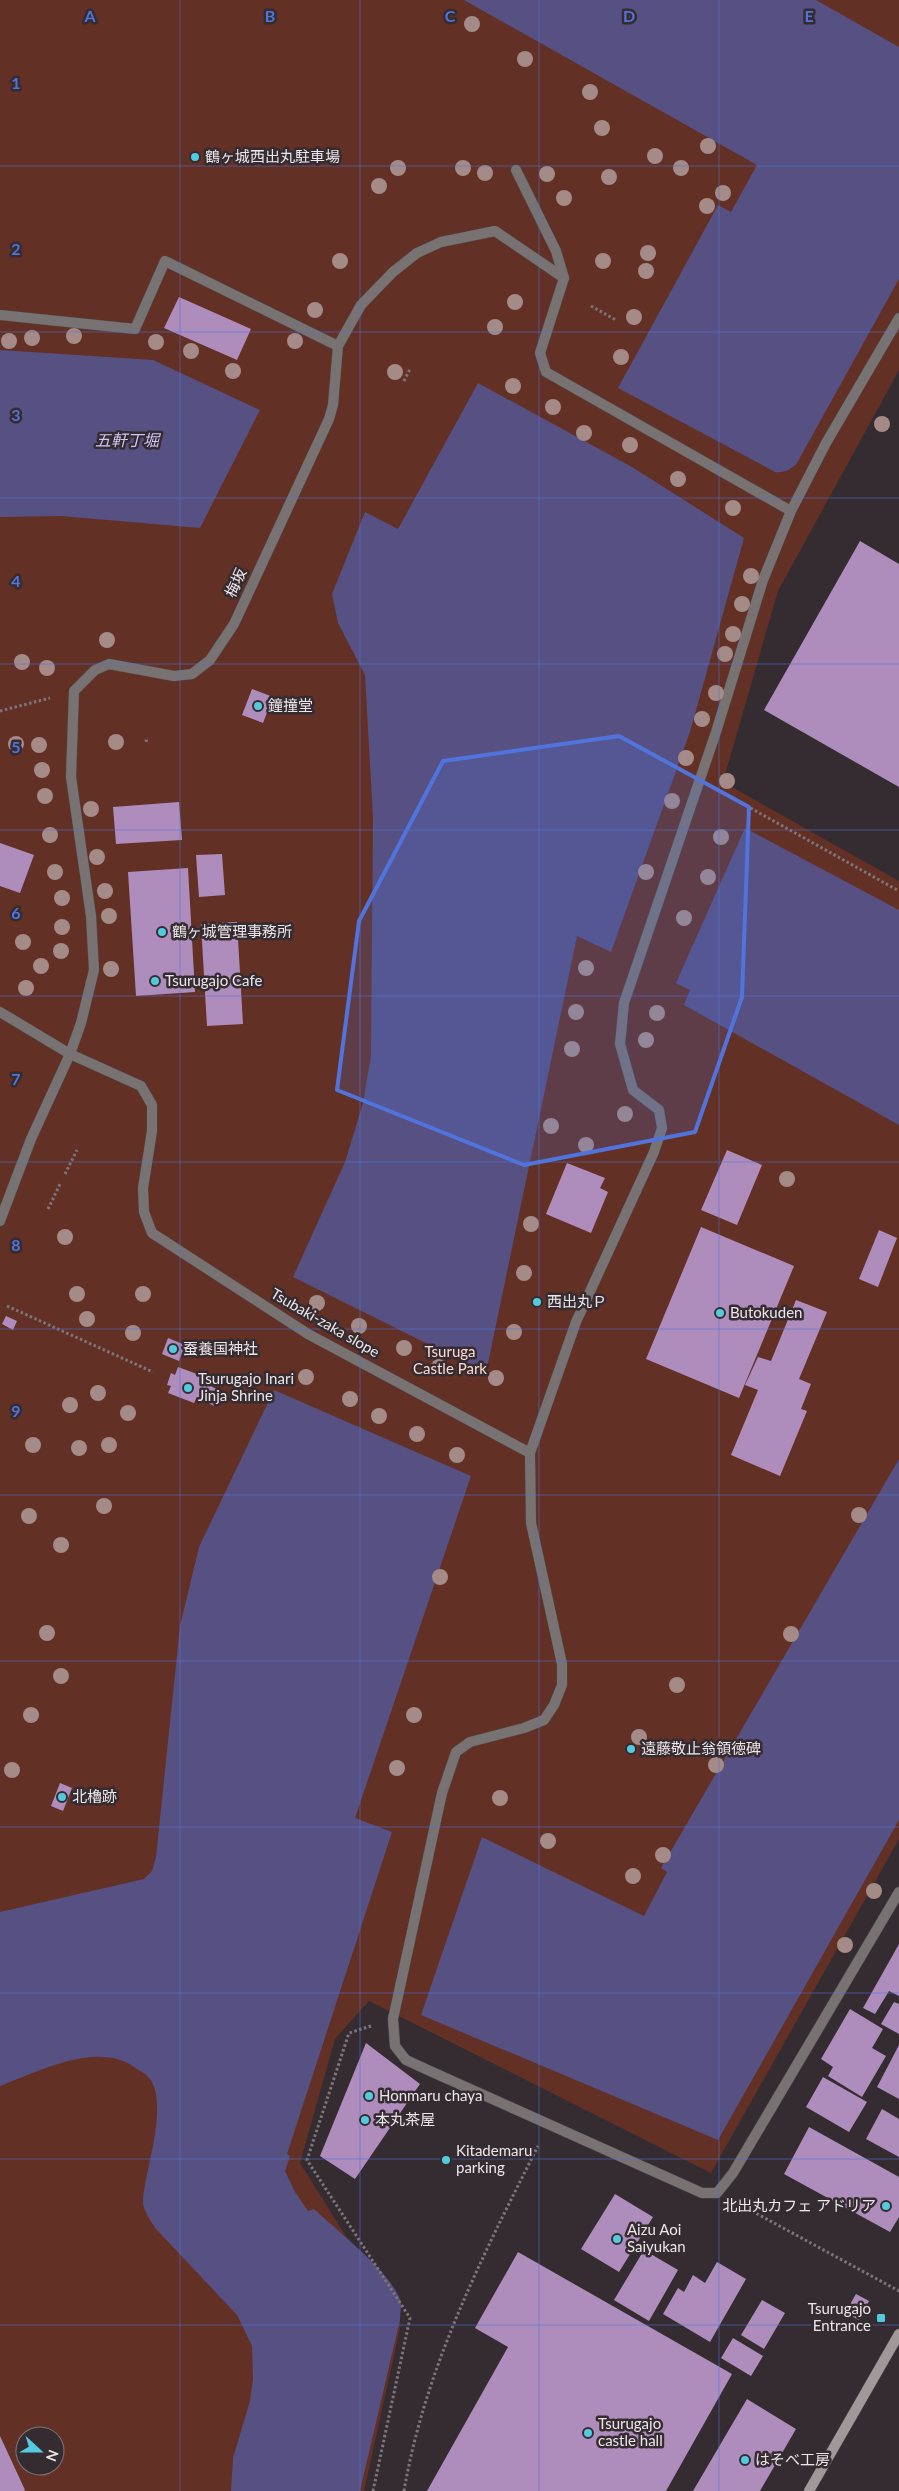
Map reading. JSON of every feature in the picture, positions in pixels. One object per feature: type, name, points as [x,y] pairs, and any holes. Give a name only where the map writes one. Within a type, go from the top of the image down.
[{"type":"street","points":[[516,170],[556,251],[564,278],[540,354],[546,372],[791,511]]},
{"type":"street","points":[[0,315],[135,329],[165,261],[338,346],[361,305],[393,272],[417,253],[441,242],[495,231],[564,278]]},
{"type":"street","points":[[899,318],[826,443],[791,511],[763,580],[699,780],[624,1003],[620,1044],[633,1090],[659,1110],[662,1128],[632,1204],[576,1322],[530,1453],[531,1523],[562,1664],[562,1685],[554,1706],[544,1720],[524,1728],[470,1742],[456,1752],[442,1794],[393,2019],[395,2046],[406,2060],[702,2193],[718,2192],[733,2174],[899,1892]]},
{"type":"street","name":"梅坂","points":[[74,691],[95,670],[109,664],[174,676],[192,674],[210,660],[234,624],[329,419],[333,405],[338,346]]},
{"type":"street","points":[[0,1221],[31,1139],[70,1054],[81,1023],[94,970],[91,916],[72,777],[74,691]]},
{"type":"street","name":"Tsubaki-zaka slope","points":[[0,1012],[70,1054],[141,1086],[152,1105],[152,1131],[143,1188],[144,1212],[152,1233],[308,1334],[530,1453]]},
{"type":"street","points":[[809,2491],[899,2334]]},
{"type":"path","points":[[591,306],[616,320]]},
{"type":"path","points":[[404,380],[410,369]]},
{"type":"path","points":[[0,711],[74,691]]},
{"type":"path","points":[[146,742],[147,737]]},
{"type":"path","points":[[699,780],[899,891]]},
{"type":"path","points":[[65,1174],[77,1150]]},
{"type":"path","points":[[48,1208],[61,1182]]},
{"type":"path","points":[[7,1306],[153,1372]]},
{"type":"path","points":[[373,2491],[410,2318],[307,2160],[349,2033],[393,2019]]},
{"type":"path","points":[[404,2491],[411,2451],[442,2350],[488,2246],[548,2124]]},
{"type":"path","points":[[718,2192],[899,2291]]},
{"type":"highlighted area","points":[[619,736],[749,807],[742,997],[695,1132],[524,1165],[337,1090],[359,921],[443,761]]},
{"type":"green space","name":"Tsuruga Castle Park","points":[[0,0],[899,0],[899,370],[778,591],[723,782],[899,881],[899,1839],[711,2173],[369,2001],[335,2039],[300,2163],[401,2324],[364,2491],[0,2491]]},
{"type":"water","points":[[464,0],[816,0],[899,47],[899,279],[797,463],[790,469],[775,472],[618,388],[718,205],[731,212],[757,165]]},
{"type":"water","name":"五軒丁堀","points":[[0,350],[153,360],[260,410],[200,528],[61,516],[0,517]]},
{"type":"water","points":[[478,383],[632,467],[744,538],[690,732],[611,952],[577,936],[486,1373],[293,1277],[345,1162],[363,1103],[371,1056],[373,818],[365,675],[338,623],[332,594],[365,512],[398,529]]},
{"type":"water","points":[[745,828],[899,910],[899,1125],[684,1005],[690,990],[676,983]]},
{"type":"water","points":[[274,1390],[471,1476],[355,1818],[392,1832],[287,2154],[290,2156],[285,2171],[295,2192],[308,2211],[314,2209],[374,2264],[386,2277],[401,2302],[400,2320],[360,2491],[231,2491],[233,2458],[250,2401],[253,2379],[252,2346],[237,2315],[156,2229],[144,2208],[144,2188],[157,2120],[155,2089],[148,2077],[122,2061],[105,2057],[87,2058],[68,2061],[0,2086],[0,1912],[144,1879],[152,1871],[156,1857],[180,1626],[199,1547]]},
{"type":"water","points":[[899,1459],[899,1820],[718,2140],[421,2015],[482,1837],[644,1916],[667,1872],[661,1868]]},
{"type":"building","points":[[179,297],[251,329],[237,360],[164,328]]},
{"type":"building","points":[[860,541],[899,564],[899,787],[764,710]]},
{"type":"building","name":"鐘撞堂","points":[[252,689],[273,697],[263,723],[242,715]]},
{"type":"building","points":[[179,802],[182,840],[116,844],[113,807]]},
{"type":"building","points":[[0,843],[34,855],[20,893],[0,886]]},
{"type":"building","points":[[222,854],[225,895],[199,897],[196,855]]},
{"type":"building","name":"鶴ヶ城管理事務所","points":[[188,868],[195,992],[136,996],[128,872]]},
{"type":"building","points":[[237,922],[243,1024],[207,1026],[201,924]]},
{"type":"building","points":[[727,1150],[762,1165],[737,1225],[701,1210]]},
{"type":"building","points":[[567,1163],[605,1178],[600,1188],[608,1192],[591,1233],[546,1214]]},
{"type":"building","name":"Butokuden","points":[[701,1227],[794,1266],[739,1398],[646,1359]]},
{"type":"building","points":[[879,1230],[897,1238],[878,1287],[859,1279]]},
{"type":"building","points":[[796,1300],[827,1312],[799,1379],[811,1384],[801,1409],[807,1411],[780,1476],[731,1455],[758,1390],[745,1385],[758,1357],[771,1361]]},
{"type":"building","points":[[6,1316],[17,1321],[13,1330],[2,1324]]},
{"type":"building","name":"蚕養国神社","points":[[168,1338],[185,1345],[179,1361],[162,1354]]},
{"type":"building","points":[[178,1367],[205,1377],[202,1385],[207,1387],[208,1385],[221,1391],[214,1406],[197,1397],[194,1403],[168,1393],[171,1386],[167,1385],[171,1373],[175,1375]]},
{"type":"building","name":"北櫓跡","points":[[60,1783],[72,1788],[63,1811],[51,1806]]},
{"type":"building","points":[[899,1944],[899,1996],[889,1991],[875,2014],[863,2008]]},
{"type":"building","points":[[894,2002],[899,2004],[899,2034],[881,2024]]},
{"type":"building","points":[[850,2009],[883,2029],[872,2048],[886,2056],[862,2097],[828,2076],[833,2067],[821,2059]]},
{"type":"building","name":"本丸茶屋","points":[[366,2043],[420,2084],[355,2179],[320,2156]]},
{"type":"building","points":[[899,2045],[899,2099],[877,2087]]},
{"type":"building","points":[[823,2077],[867,2102],[849,2132],[806,2107]]},
{"type":"building","points":[[882,2109],[899,2119],[899,2157],[866,2139]]},
{"type":"building","points":[[809,2127],[899,2177],[899,2217],[890,2232],[784,2174]]},
{"type":"building","points":[[615,2194],[653,2217],[619,2272],[581,2249]]},
{"type":"building","points":[[644,2250],[678,2270],[649,2321],[614,2300]]},
{"type":"building","points":[[518,2252],[732,2374],[666,2491],[427,2491],[508,2347],[475,2328]]},
{"type":"building","points":[[717,2262],[746,2279],[710,2342],[663,2314],[678,2288],[684,2292],[693,2275],[705,2283]]},
{"type":"building","points":[[856,2294],[869,2301],[859,2320],[845,2313]]},
{"type":"building","points":[[762,2300],[785,2313],[764,2349],[741,2335]]},
{"type":"building","points":[[733,2338],[763,2356],[751,2376],[721,2358]]},
{"type":"building","name":"はそべ工房","points":[[747,2399],[796,2429],[760,2491],[693,2491]]},
{"type":"building","points":[[0,2436],[15,2468],[15,2476],[19,2476],[25,2490],[0,2491]]},
{"type":"place","name":"鶴ヶ城西出丸駐車場","points":[[195,157]]},
{"type":"place","name":"鐘撞堂","points":[[258,706]]},
{"type":"place","name":"鶴ヶ城管理事務所","points":[[162,932]]},
{"type":"place","name":"Tsurugajo Cafe","points":[[155,981]]},
{"type":"place","name":"西出丸Ｐ","points":[[537,1302]]},
{"type":"place","name":"Butokuden","points":[[720,1313]]},
{"type":"place","name":"蚕養国神社","points":[[173,1349]]},
{"type":"place","name":"Tsurugajo Inari Jinja Shrine","points":[[188,1388]]},
{"type":"place","name":"遠藤敬止翁領徳碑","points":[[631,1749]]},
{"type":"place","name":"北櫓跡","points":[[62,1797]]},
{"type":"place","name":"Honmaru chaya","points":[[369,2096]]},
{"type":"place","name":"本丸茶屋","points":[[365,2120]]},
{"type":"place","name":"Kitademaru parking","points":[[446,2160]]},
{"type":"place","name":"北出丸カフェ アドリア","points":[[886,2206]]},
{"type":"place","name":"Aizu Aoi Saiyukan","points":[[617,2239]]},
{"type":"place","name":"Tsurugajo Entrance","points":[[881,2318]]},
{"type":"place","name":"Tsurugajo castle hall","points":[[588,2433]]},
{"type":"place","name":"はそべ工房","points":[[745,2460]]}]
